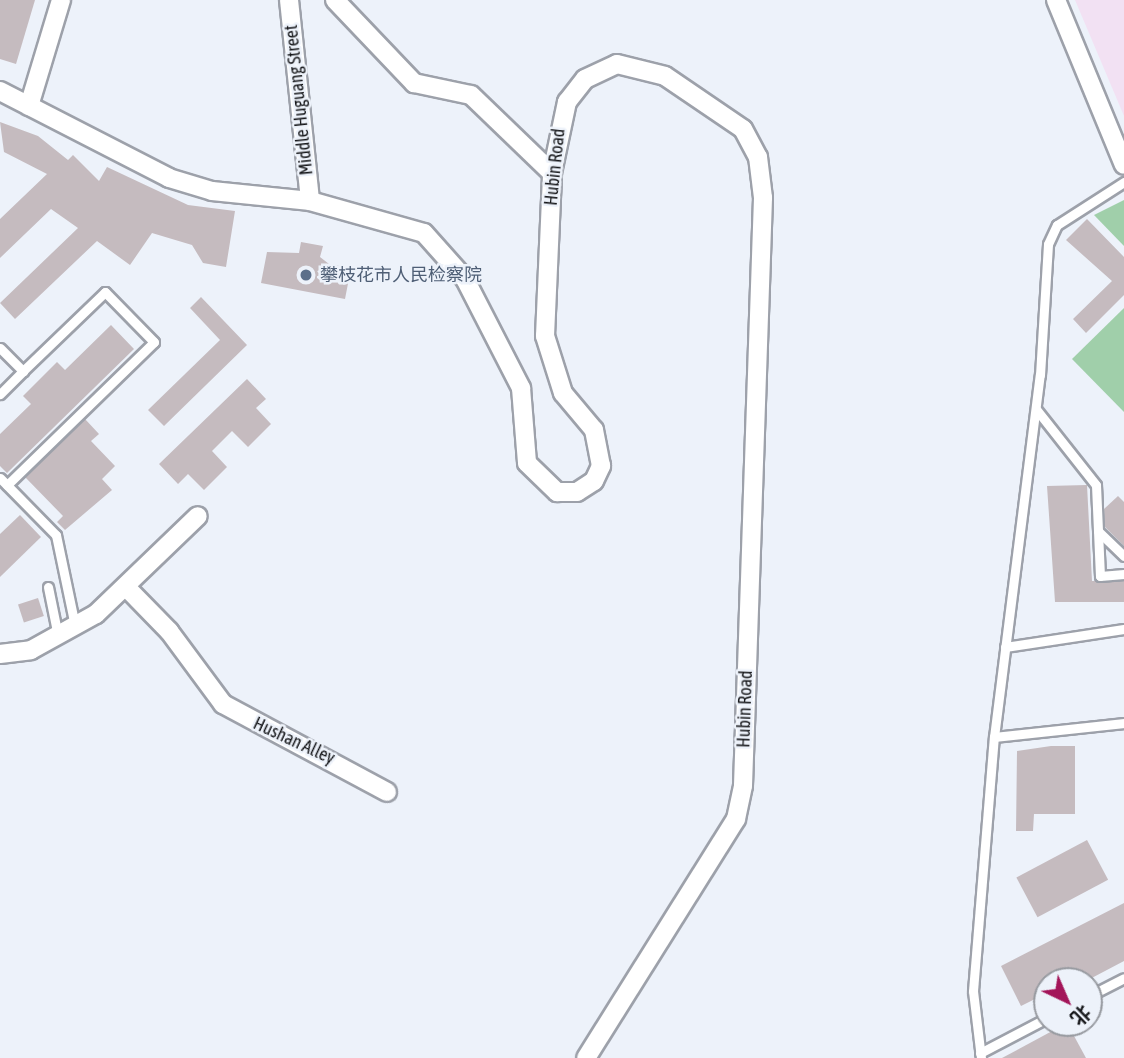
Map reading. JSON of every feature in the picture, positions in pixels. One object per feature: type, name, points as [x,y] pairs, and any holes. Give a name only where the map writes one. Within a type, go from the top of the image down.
[{"type":"street","points":[[29,106],[61,0]]},
{"type":"street","name":"Middle Huguang Street","points":[[289,0],[310,201]]},
{"type":"street","points":[[335,0],[414,83],[471,95],[552,173]]},
{"type":"street","points":[[1056,0],[1122,157]]},
{"type":"street","name":"Hubin Road","points":[[0,91],[169,178],[212,191],[310,201],[405,226],[449,254],[521,388],[527,463],[557,492],[577,492],[594,481],[601,448],[550,367],[545,336],[552,173],[567,102],[585,79],[617,64],[665,76],[743,128],[758,157],[763,198],[743,786],[736,819],[586,1058]]},
{"type":"street","points":[[0,654],[58,638],[75,628],[126,587],[198,516]]},
{"type":"street","name":"Hushan Alley","points":[[126,587],[169,631],[223,704],[387,792]]},
{"type":"lane","points":[[1033,1026],[981,1055],[973,991],[994,737],[1035,409],[1048,244],[1057,225],[1124,182]]},
{"type":"lane","points":[[0,394],[105,292],[154,342],[4,481],[56,535],[75,628]]},
{"type":"lane","points":[[0,348],[23,371]]},
{"type":"lane","points":[[1035,409],[1096,485],[1100,576],[1124,574]]},
{"type":"lane","points":[[1098,531],[1124,556]]},
{"type":"lane","points":[[48,587],[58,638]]},
{"type":"lane","points":[[1005,646],[1124,629]]},
{"type":"lane","points":[[994,737],[1124,723]]},
{"type":"lane","points":[[1103,989],[1124,978]]},
{"type":"shaded area","points":[[1075,0],[1124,0],[1124,116]]},
{"type":"green space","points":[[1124,200],[1124,246],[1094,215]]},
{"type":"green space","points":[[1124,308],[1124,412],[1072,359]]},
{"type":"building","points":[[0,0],[35,0],[16,64],[0,59]]},
{"type":"building","points":[[0,122],[38,136],[68,160],[73,155],[99,181],[107,167],[188,205],[235,211],[226,267],[203,263],[192,245],[152,233],[130,265],[97,241],[15,319],[0,303],[78,228],[51,209],[0,258],[0,219],[47,174],[4,152]]},
{"type":"building","points":[[1087,219],[1124,257],[1124,295],[1086,333],[1073,319],[1112,281],[1066,240]]},
{"type":"building","name":"攀枝花市人民检察院","points":[[301,242],[323,246],[320,257],[329,264],[351,268],[345,299],[261,283],[267,252],[299,253]]},
{"type":"building","points":[[201,297],[247,345],[164,426],[148,410],[220,340],[190,308]]},
{"type":"building","points":[[111,325],[134,349],[7,473],[0,466],[0,434],[31,404],[23,396],[57,362],[65,370]]},
{"type":"building","points":[[247,379],[266,399],[256,408],[271,424],[248,447],[232,431],[212,451],[227,467],[204,490],[188,474],[178,484],[159,464]]},
{"type":"building","points":[[85,419],[99,434],[91,441],[115,466],[102,479],[112,490],[65,530],[57,522],[63,516],[25,477]]},
{"type":"building","points":[[1087,485],[1092,581],[1124,581],[1124,602],[1055,602],[1047,486]]},
{"type":"building","points":[[1118,496],[1124,502],[1124,546],[1105,527],[1104,509]]},
{"type":"building","points":[[20,515],[41,537],[0,577],[0,534]]},
{"type":"building","points":[[38,598],[44,616],[24,623],[18,604]]},
{"type":"building","points":[[1075,746],[1075,814],[1034,814],[1033,831],[1016,831],[1017,751]]},
{"type":"building","points":[[1087,840],[1108,880],[1037,917],[1016,878]]},
{"type":"building","points":[[1124,903],[1124,961],[1103,972],[1103,967],[1033,967],[1033,1000],[1021,1006],[1001,966]]},
{"type":"building","points":[[1041,1037],[1075,1037],[1086,1058],[1002,1058]]},
{"type":"place","name":"攀枝花市人民检察院","points":[[306,275]]}]
